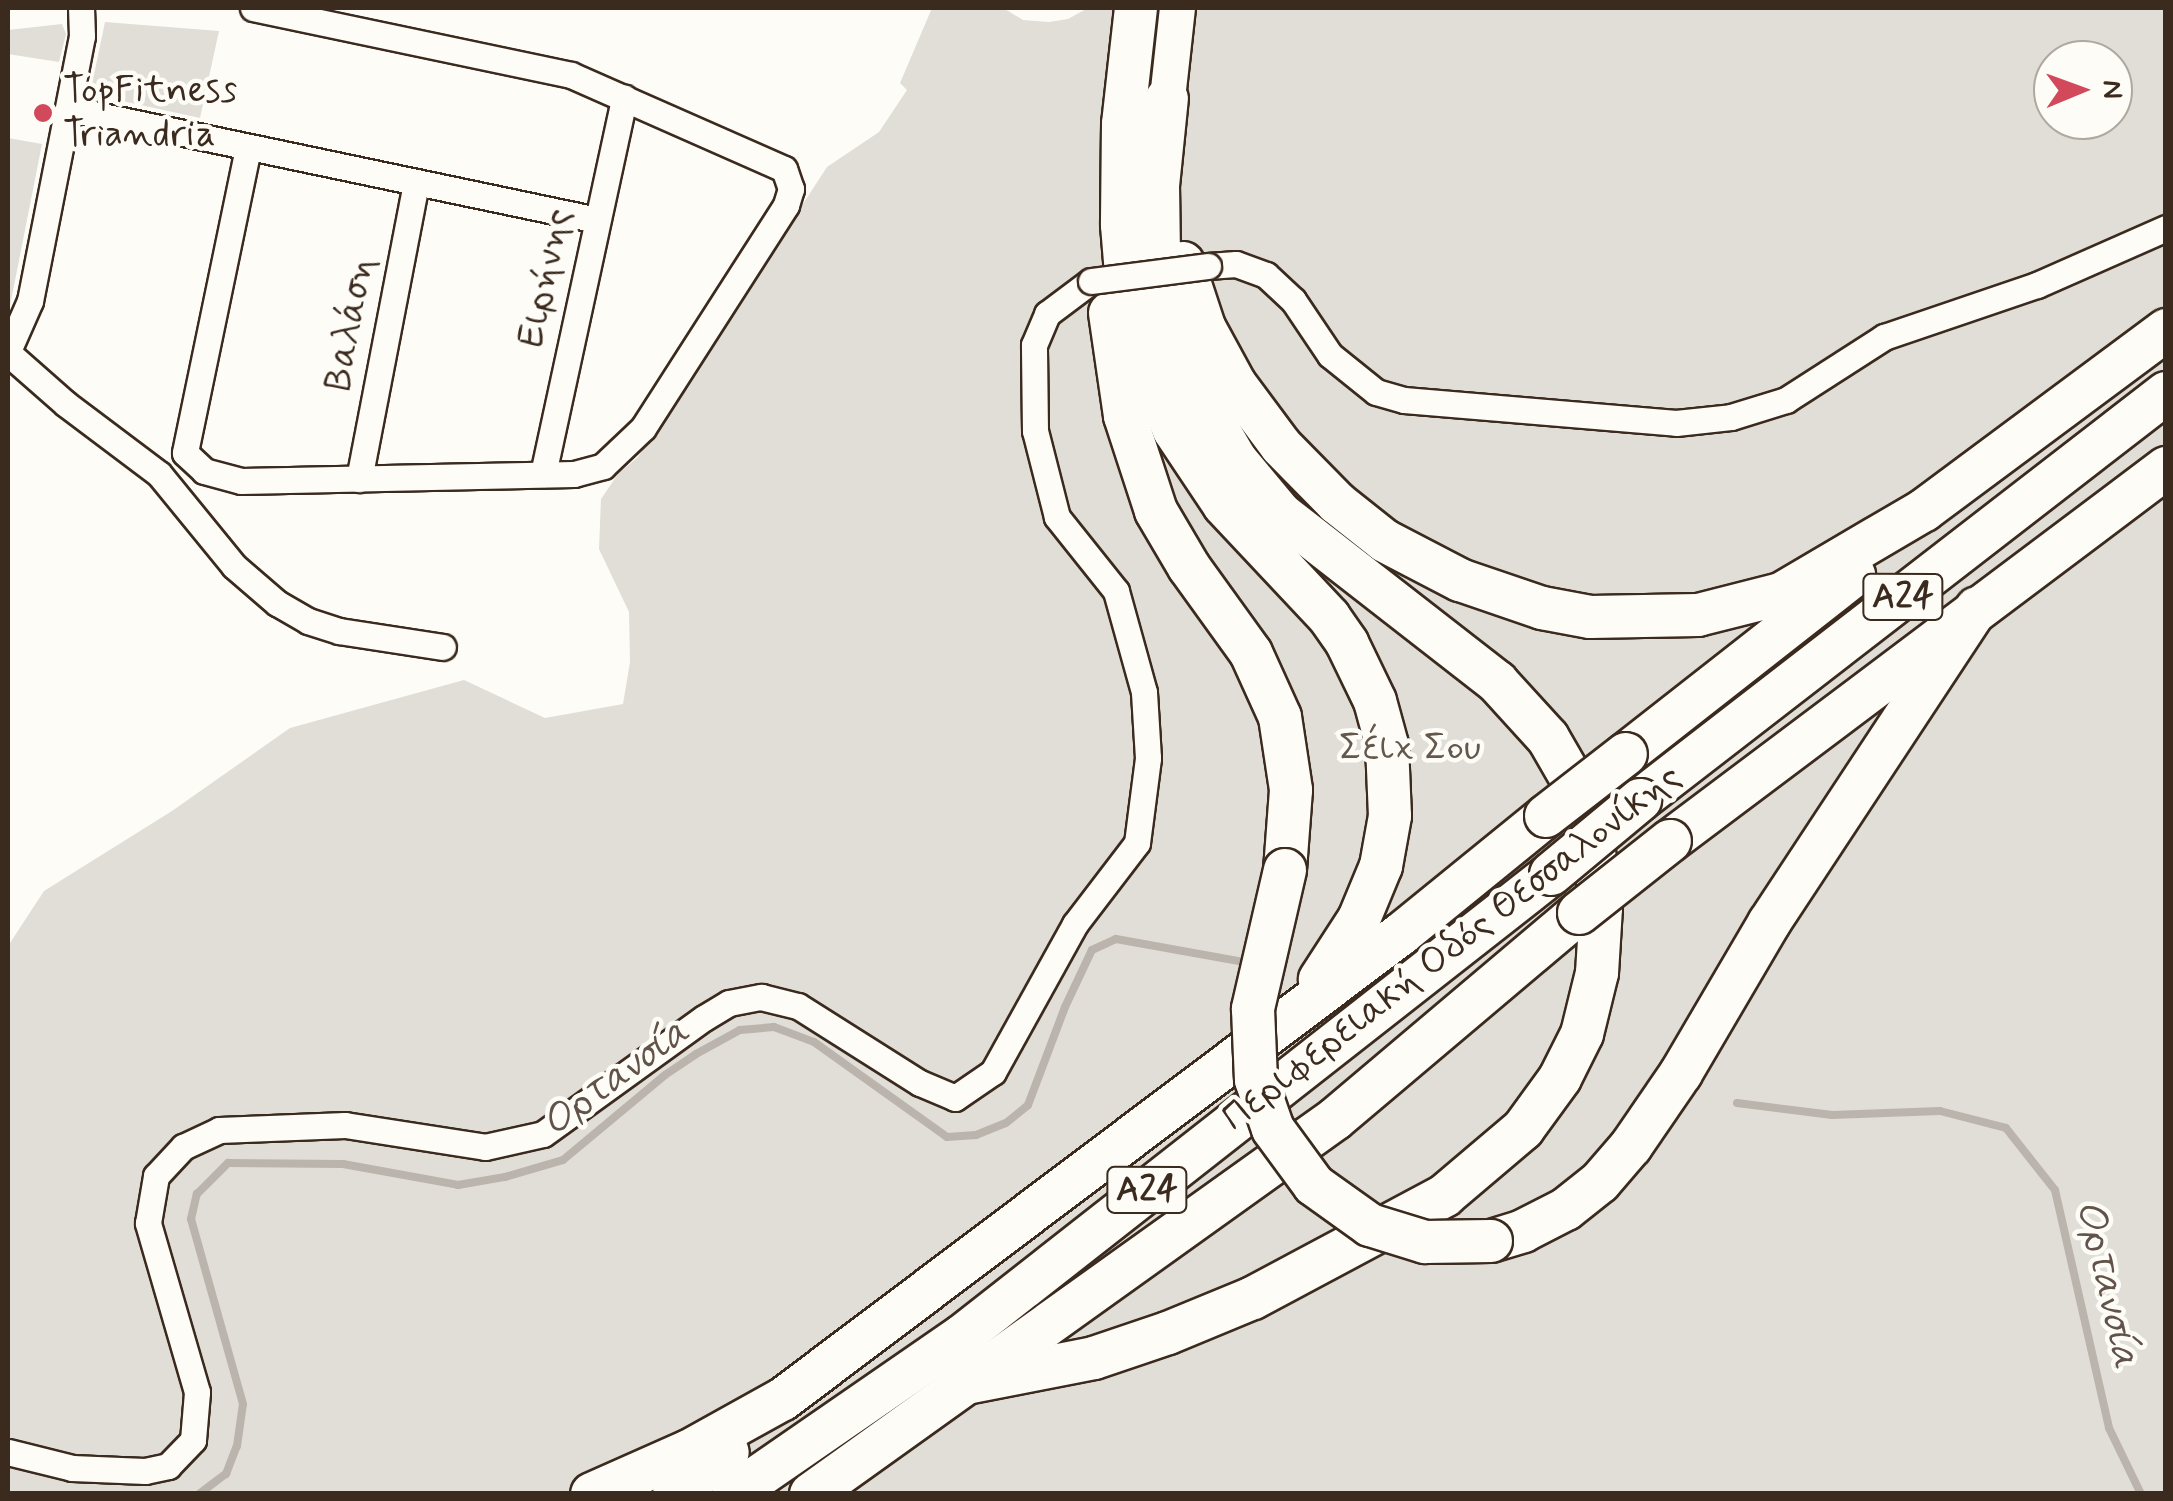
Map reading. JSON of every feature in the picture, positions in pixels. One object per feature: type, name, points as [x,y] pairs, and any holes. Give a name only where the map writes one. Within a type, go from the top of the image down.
[{"type":"highway","points":[[1136,8],[1106,254],[1114,358],[1125,416],[1156,511],[1178,551],[1251,653],[1274,701],[1290,776],[1285,870],[1253,1010],[1256,1080],[1273,1129],[1314,1185],[1370,1225],[1425,1242],[1491,1241],[1538,1224],[1600,1182],[1631,1146],[1682,1073],[1770,923],[1977,608]]},
{"type":"highway","points":[[1167,98],[1180,250],[1204,328],[1264,426],[1319,487],[1384,541],[1487,591],[1567,614],[1617,618],[1698,615],[1780,594],[1924,510],[2166,330]]},
{"type":"highway","points":[[972,1382],[1094,1358],[1168,1333],[1253,1298],[1444,1196],[1523,1129],[1560,1078],[1588,1014],[1598,960],[1602,908],[1593,844],[1574,783],[1548,738],[1497,682],[1281,514],[1236,460],[1201,400],[1172,328],[1159,256],[1158,186],[1167,98]]},
{"type":"highway","points":[[1123,124],[1126,286],[1135,330],[1162,404],[1190,456],[1224,505],[1329,618],[1347,643],[1376,701],[1387,745],[1390,816],[1373,890],[1328,969],[1290,1014]]},
{"type":"highway","name":"Περιφερειακή Οδός Θεσσαλονίκης","points":[[732,1494],[962,1336],[1640,800],[2166,393]]},
{"type":"highway","name":"Περιφερειακή Οδός Θεσσαλονίκης","points":[[812,1494],[1335,1119],[1670,841],[2166,468]]},
{"type":"highway","points":[[592,1494],[761,1414],[952,1276],[1290,1014],[1401,934],[1546,816],[1844,586],[1924,510]]},
{"type":"highway","points":[[674,1494],[723,1458],[761,1414]]},
{"type":"main road","points":[[1167,98],[1177,8]]},
{"type":"street","points":[[82,8],[82,36],[30,301],[8,352],[66,404],[159,474],[234,566],[277,603],[308,621],[339,631],[443,647]]},
{"type":"street","points":[[248,148],[186,458],[204,471],[241,480],[574,474],[603,466],[632,441],[786,206],[791,178],[784,169],[624,98],[536,65],[253,8]]},
{"type":"street","name":"Ειρήνης","points":[[543,474],[624,98]]},
{"type":"street","points":[[68,109],[597,220]]},
{"type":"street","name":"Βαλάση","points":[[360,478],[416,183]]},
{"type":"street","points":[[8,1452],[72,1468],[146,1471],[168,1466],[193,1440],[197,1392],[148,1222],[156,1176],[183,1147],[219,1130],[345,1125],[484,1147],[543,1134],[704,1018],[729,1003],[761,997],[798,1006],[920,1084],[955,1098],[993,1072],[1075,924],[1137,843],[1148,758],[1144,692],[1116,591],[1057,517],[1035,431],[1034,345],[1047,314],[1091,281],[1236,264],[1266,275],[1292,300],[1330,355],[1376,392],[1404,400],[1676,423],[1731,416],[1786,400],[1884,337],[2037,285],[2166,228]]},
{"type":"green space","name":"Σέιχ Σου","points":[[932,8],[1003,8],[1023,20],[1049,22],[1068,19],[1088,8],[2165,8],[2165,1493],[8,1494],[8,946],[44,891],[172,811],[290,728],[464,680],[545,718],[623,704],[630,662],[629,612],[599,549],[601,499],[618,474],[638,457],[827,167],[879,132],[907,90],[900,83]]},
{"type":"green space","points":[[105,22],[219,31],[200,118],[90,94]]},
{"type":"green space","points":[[62,24],[66,34],[59,62],[8,54],[8,30]]},
{"type":"green space","points":[[8,138],[42,144],[8,316]]},
{"type":"waterway","name":"Ορτανσία","points":[[199,1494],[226,1474],[237,1446],[243,1404],[191,1219],[197,1194],[228,1163],[343,1164],[458,1185],[505,1177],[563,1160],[696,1054],[740,1030],[774,1027],[814,1042],[947,1137],[976,1135],[1006,1123],[1028,1105],[1065,1007],[1092,950],[1116,939],[1249,963]]},
{"type":"waterway","name":"Ορτανσία","points":[[1737,1103],[1832,1115],[1940,1111],[2006,1128],[2055,1190],[2109,1428],[2141,1494]]},
{"type":"place","name":"TopFitness Triandria","points":[[43,113]]}]
